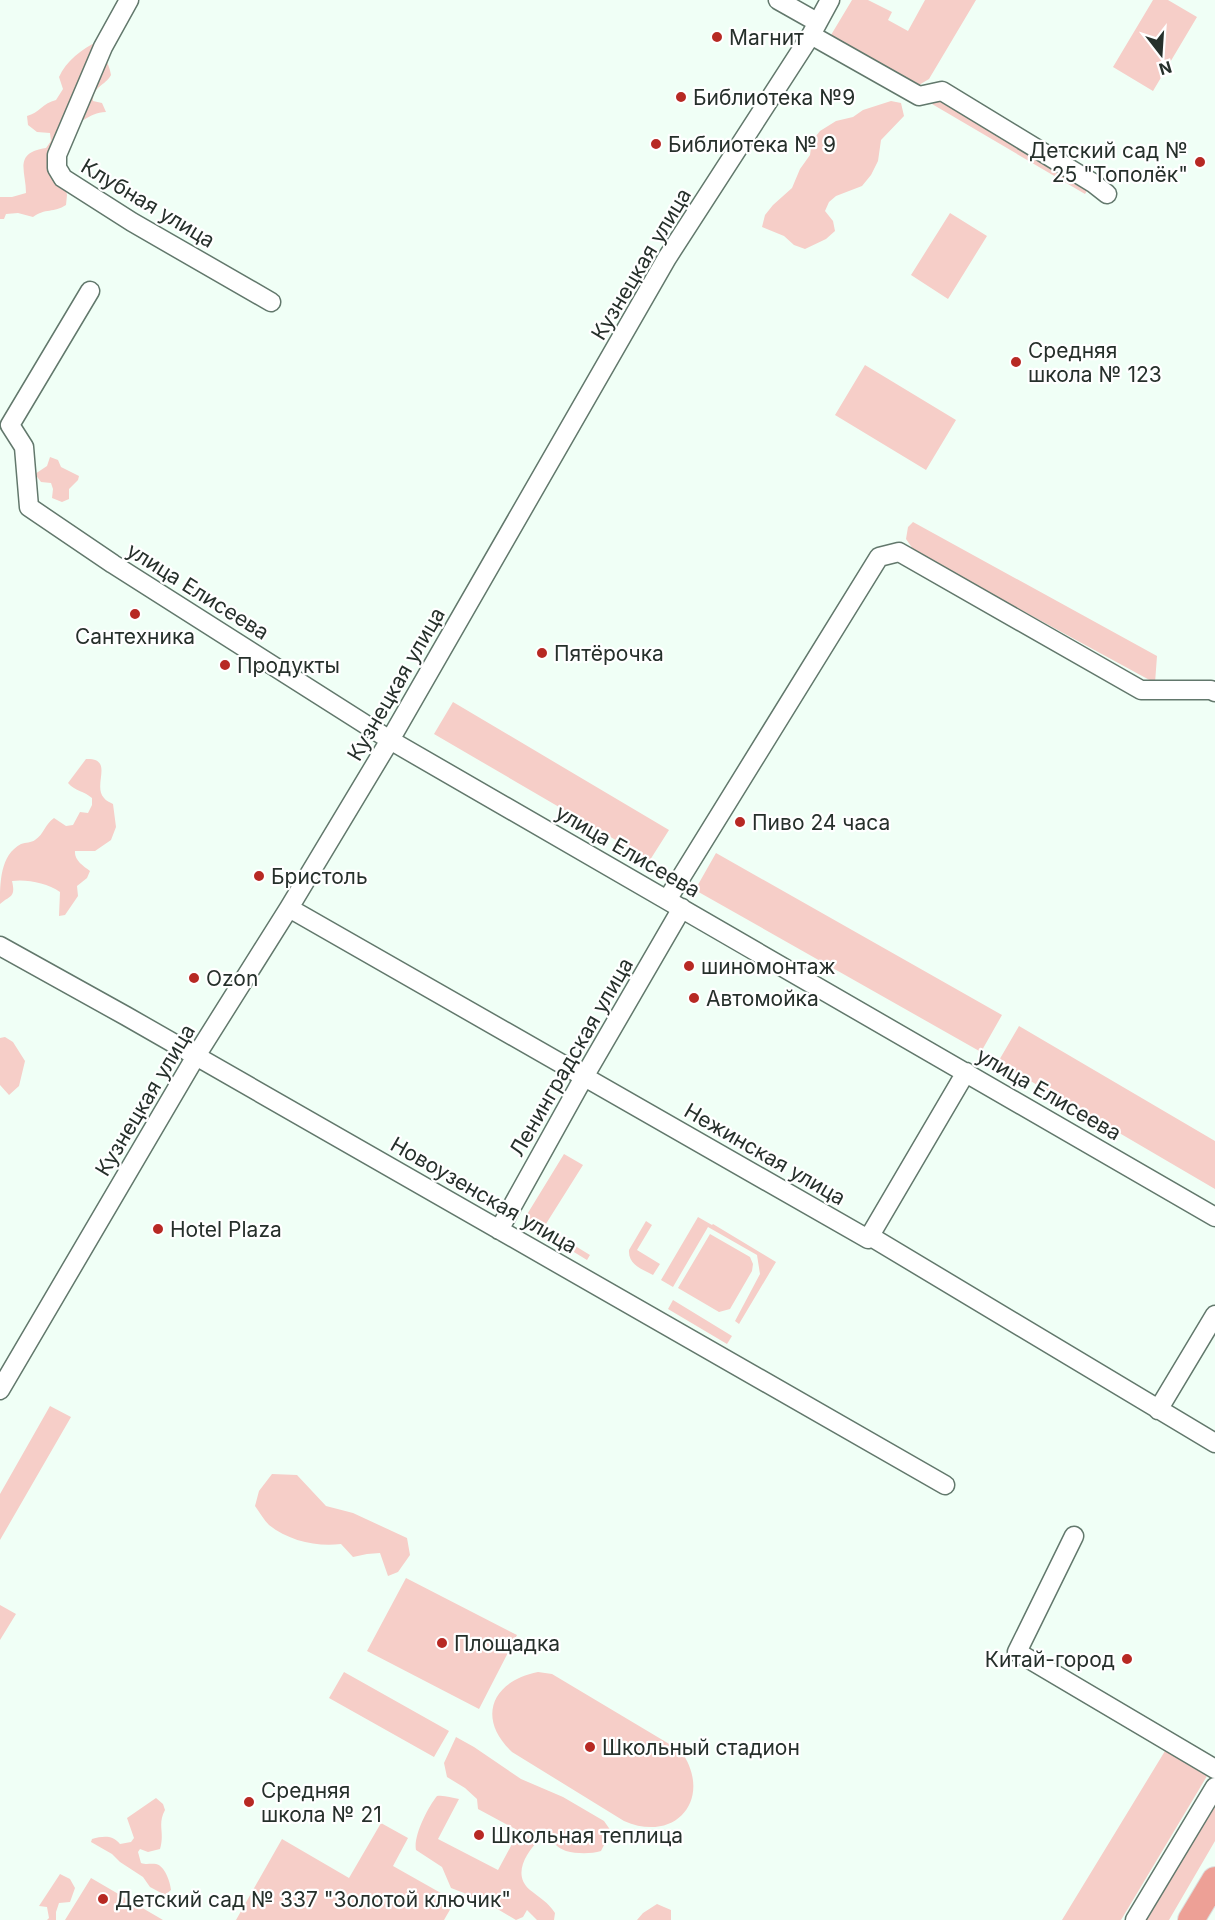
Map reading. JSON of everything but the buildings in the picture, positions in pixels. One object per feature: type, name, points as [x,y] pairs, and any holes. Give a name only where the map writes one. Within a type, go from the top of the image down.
[{"type":"highway","points":[[1191,1920],[1215,1880]]},
{"type":"street","name":"Клубная улица","points":[[129,0],[103,47],[57,155],[57,168],[63,178],[132,222],[270,302]]},
{"type":"street","points":[[778,0],[814,28],[919,96],[942,91],[1093,183],[1107,194]]},
{"type":"street","name":"Кузнецкая улица","points":[[0,1390],[196,1056],[289,908],[390,740],[668,258],[830,0]]},
{"type":"street","name":"улица Елисеева","points":[[90,291],[10,425],[24,447],[29,507],[113,564],[390,740],[1215,1217]]},
{"type":"street","name":"Ленинградская улица","points":[[499,1230],[584,1077],[675,904],[879,557],[898,552],[1141,690],[1214,688]]},
{"type":"street","name":"Нежинская улица","points":[[289,908],[868,1239],[873,1238],[1215,1443]]},
{"type":"street","name":"Новоузенская улица","points":[[0,946],[945,1485]]},
{"type":"street","points":[[868,1239],[966,1072]]},
{"type":"street","points":[[1158,1410],[1215,1315]]},
{"type":"street","points":[[1074,1536],[1017,1652],[1215,1769]]},
{"type":"street","points":[[1135,1920],[1215,1787]]},
{"type":"shaded area","points":[[852,0],[868,0],[892,12],[888,20],[908,31],[925,0],[976,0],[929,79],[919,85],[912,85],[828,40]]},
{"type":"shaded area","points":[[1153,0],[1168,0],[1197,17],[1153,91],[1113,67]]},
{"type":"shaded area","points":[[98,41],[111,75],[97,89],[93,101],[102,103],[106,112],[94,114],[65,128],[66,205],[33,217],[18,213],[6,214],[4,219],[0,219],[0,197],[12,197],[26,193],[25,159],[36,150],[46,148],[51,141],[50,133],[37,132],[28,125],[27,116],[56,100],[63,89],[59,77],[66,66],[80,52]]},
{"type":"shaded area","points":[[937,97],[1089,187],[1085,194],[932,104]]},
{"type":"shaded area","points":[[891,101],[901,103],[904,116],[881,140],[878,161],[862,186],[836,196],[829,202],[825,211],[833,221],[835,231],[826,239],[805,249],[794,245],[784,236],[762,227],[765,215],[792,188],[800,169],[810,155],[812,141],[820,131],[836,121],[853,117],[863,110]]},
{"type":"shaded area","points":[[950,213],[987,236],[948,299],[911,275]]},
{"type":"shaded area","points":[[865,365],[956,420],[926,470],[835,415]]},
{"type":"shaded area","points":[[50,457],[58,460],[61,467],[79,476],[69,489],[69,499],[62,502],[52,498],[51,483],[41,482],[35,474],[47,466]]},
{"type":"shaded area","points":[[913,522],[1157,656],[1155,683],[915,552],[906,539],[908,527]]},
{"type":"shaded area","points":[[453,702],[669,830],[650,860],[434,734]]},
{"type":"shaded area","points":[[86,759],[95,760],[101,767],[101,793],[113,804],[116,827],[111,840],[95,851],[75,851],[77,860],[90,871],[87,878],[77,886],[78,896],[65,915],[59,916],[60,892],[37,882],[12,881],[13,893],[0,904],[0,887],[5,862],[14,849],[21,844],[35,840],[54,818],[66,826],[73,825],[80,812],[88,813],[92,805],[92,798],[68,783]]},
{"type":"shaded area","points":[[716,853],[1002,1015],[981,1052],[695,890]]},
{"type":"shaded area","points":[[1019,1026],[1215,1141],[1215,1189],[998,1062]]},
{"type":"shaded area","points":[[5,1037],[13,1042],[25,1061],[19,1086],[9,1095],[0,1085],[0,1038]]},
{"type":"shaded area","points":[[564,1154],[583,1165],[544,1227],[590,1255],[587,1260],[523,1221]]},
{"type":"shaded area","points":[[698,1217],[776,1262],[739,1324],[735,1321],[760,1274],[757,1255],[708,1227],[673,1287],[661,1280]]},
{"type":"shaded area","points":[[646,1221],[652,1225],[637,1250],[660,1264],[653,1275],[636,1266],[629,1255],[629,1250]]},
{"type":"shaded area","points":[[710,1234],[750,1257],[753,1264],[752,1271],[730,1309],[719,1312],[678,1288]]},
{"type":"shaded area","points":[[673,1300],[732,1336],[727,1344],[668,1309]]},
{"type":"shaded area","points":[[50,1406],[71,1417],[0,1540],[0,1494]]},
{"type":"shaded area","points":[[272,1474],[297,1475],[326,1506],[353,1513],[407,1538],[410,1555],[398,1572],[388,1576],[380,1553],[353,1557],[341,1544],[322,1545],[304,1542],[277,1531],[267,1523],[255,1506],[259,1491]]},
{"type":"shaded area","name":"Площадка","points":[[406,1578],[517,1635],[479,1709],[367,1651]]},
{"type":"shaded area","points":[[0,1605],[16,1614],[0,1640]]},
{"type":"shaded area","points":[[344,1672],[449,1731],[434,1757],[329,1698]]},
{"type":"shaded area","name":"Школьный стадион","points":[[538,1672],[552,1674],[681,1751],[690,1768],[693,1785],[691,1800],[684,1812],[674,1821],[659,1826],[643,1827],[624,1821],[512,1752],[494,1726],[492,1714],[494,1703],[500,1692],[509,1684]]},
{"type":"shaded area","points":[[456,1737],[521,1779],[563,1797],[604,1821],[611,1831],[601,1851],[597,1852],[570,1852],[545,1840],[539,1840],[530,1851],[523,1864],[522,1878],[530,1890],[552,1909],[555,1913],[554,1920],[537,1920],[527,1910],[523,1917],[516,1920],[494,1907],[485,1906],[451,1888],[442,1867],[416,1850],[419,1830],[437,1796],[459,1799],[438,1839],[498,1870],[519,1831],[478,1809],[477,1799],[447,1777],[444,1763]]},
{"type":"shaded area","points":[[1165,1751],[1207,1776],[1121,1920],[1062,1920]]},
{"type":"shaded area","points":[[156,1798],[163,1804],[165,1810],[160,1849],[148,1852],[140,1849],[138,1852],[141,1863],[159,1865],[164,1871],[171,1890],[165,1895],[150,1887],[143,1877],[112,1854],[91,1842],[92,1839],[104,1837],[114,1839],[120,1844],[131,1842],[134,1838],[127,1818]]},
{"type":"shaded area","points":[[1215,1803],[1215,1841],[1169,1920],[1147,1920]]},
{"type":"shaded area","points":[[381,1823],[408,1838],[393,1866],[455,1901],[444,1920],[236,1920],[282,1839],[349,1878]]},
{"type":"shaded area","points":[[60,1874],[70,1879],[75,1888],[70,1902],[59,1903],[56,1920],[47,1920],[49,1918],[47,1907],[39,1906]]},
{"type":"shaded area","name":"Детский сад № 337 \"Золотой ключик\"","points":[[91,1878],[163,1920],[65,1920]]},
{"type":"shaded area","points":[[657,1904],[671,1910],[671,1920],[637,1920],[643,1913]]},
{"type":"place","name":"Магнит","points":[[717,37]]},
{"type":"place","name":"Библиотека №9","points":[[681,97]]},
{"type":"place","name":"Библиотека № 9","points":[[656,144]]},
{"type":"place","name":"Детский сад № 25 \"Тополёк\"","points":[[1200,162]]},
{"type":"place","name":"Средняя школа № 123","points":[[1016,362]]},
{"type":"place","name":"Сантехника","points":[[135,614]]},
{"type":"place","name":"Пятёрочка","points":[[542,653]]},
{"type":"place","name":"Продукты","points":[[225,665]]},
{"type":"place","name":"Пиво 24 часа","points":[[740,822]]},
{"type":"place","name":"Бристоль","points":[[259,876]]},
{"type":"place","name":"шиномонтаж","points":[[689,966]]},
{"type":"place","name":"Ozon","points":[[194,978]]},
{"type":"place","name":"Автомойка","points":[[694,998]]},
{"type":"place","name":"Hotel Plaza","points":[[158,1229]]},
{"type":"place","name":"Площадка","points":[[442,1643]]},
{"type":"place","name":"Китай-город","points":[[1127,1659]]},
{"type":"place","name":"Школьный стадион","points":[[590,1747]]},
{"type":"place","name":"Средняя школа № 21","points":[[249,1802]]},
{"type":"place","name":"Школьная теплица","points":[[479,1835]]},
{"type":"place","name":"Детский сад № 337 \"Золотой ключик\"","points":[[103,1899]]}]
